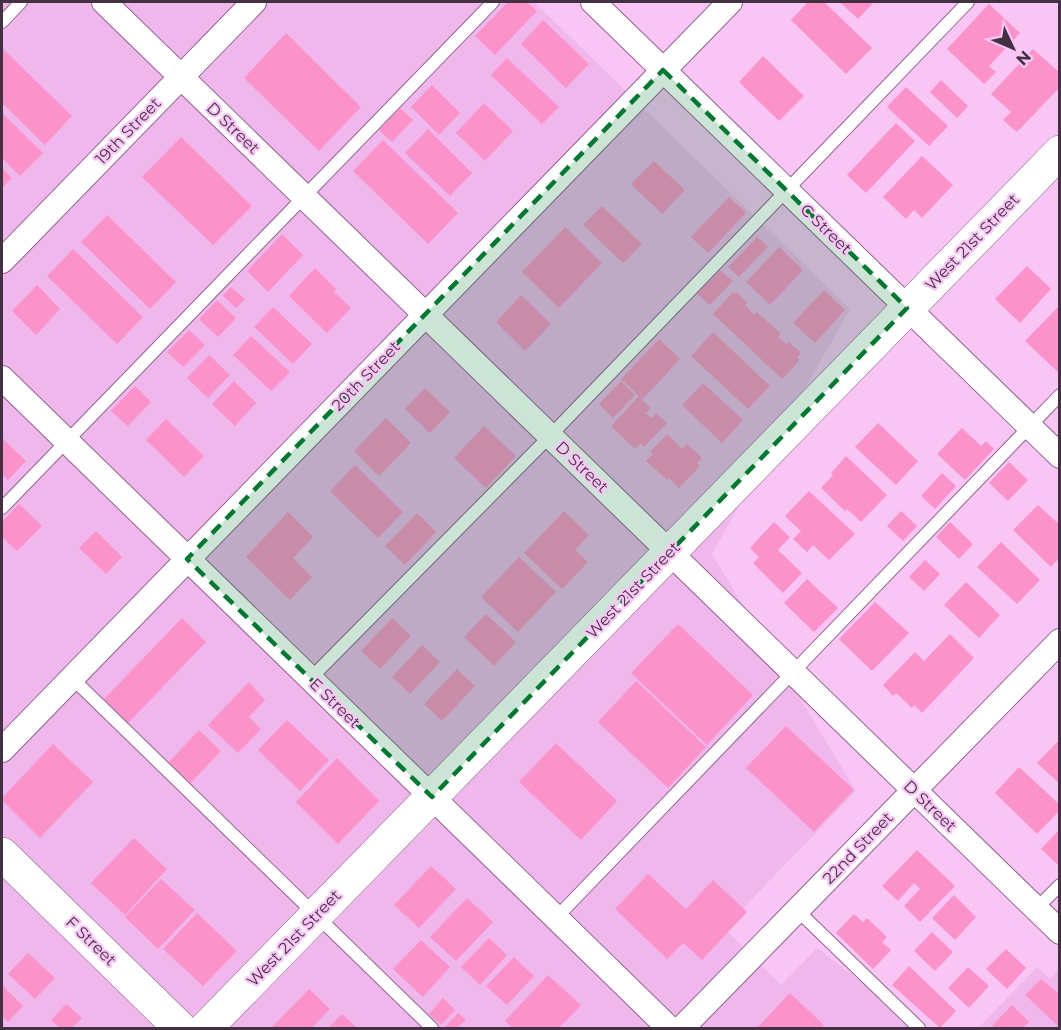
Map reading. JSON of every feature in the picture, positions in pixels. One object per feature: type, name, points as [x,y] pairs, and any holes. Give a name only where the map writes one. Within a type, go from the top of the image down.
[{"type":"street","name":"D Street","points":[[104,2],[1059,932]]},
{"type":"street","name":"19th Street","points":[[2,261],[254,2]]},
{"type":"street","name":"C Street","points":[[592,2],[1059,456]]},
{"type":"street","name":"20th Street","points":[[2,750],[730,2]]},
{"type":"street","name":"West 21st Street","points":[[206,1029],[1059,152]]},
{"type":"street","name":"E Street","points":[[2,378],[669,1029]]},
{"type":"street","name":"22nd Street","points":[[682,1029],[1059,641]]},
{"type":"street","name":"F Street","points":[[2,854],[180,1029]]},
{"type":"lane","points":[[2,22],[21,2]]},
{"type":"lane","points":[[2,508],[493,2]]},
{"type":"lane","points":[[310,679],[550,436],[968,2]]},
{"type":"lane","points":[[556,918],[1059,395]]},
{"type":"lane","points":[[72,678],[432,1029]]},
{"type":"lane","points":[[1036,909],[1059,885]]},
{"type":"lane","points":[[797,910],[919,1029]]},
{"type":"highlighted area","points":[[663,70],[907,308],[432,797],[187,559]]},
{"type":"shaded area","points":[[2,2],[534,2],[850,309],[712,554],[856,791],[724,928],[781,985],[817,948],[921,1028],[2,1028]]},
{"type":"shaded area","points":[[1037,967],[1050,979],[1059,968],[1059,1028],[978,1028]]},
{"type":"building","points":[[508,2],[527,2],[537,11],[495,55],[475,36]]},
{"type":"building","points":[[808,2],[824,2],[872,48],[846,74],[791,20]]},
{"type":"building","points":[[840,2],[874,2],[858,19]]},
{"type":"building","points":[[989,4],[1020,33],[989,66],[996,72],[984,84],[947,49]]},
{"type":"building","points":[[543,20],[589,64],[566,88],[521,44]]},
{"type":"building","points":[[286,33],[361,107],[319,151],[244,78]]},
{"type":"building","points":[[2,48],[72,116],[45,145],[2,103]]},
{"type":"building","points":[[1033,49],[1060,73],[1060,87],[1017,132],[1003,120],[1011,112],[991,94]]},
{"type":"building","points":[[763,56],[804,96],[779,121],[739,82]]},
{"type":"building","points":[[507,58],[559,107],[542,124],[491,75]]},
{"type":"building","points":[[941,80],[968,106],[957,118],[930,92]]},
{"type":"building","points":[[432,85],[460,113],[439,135],[411,107]]},
{"type":"building","points":[[906,87],[948,126],[929,146],[887,107]]},
{"type":"building","points":[[484,103],[513,131],[485,161],[456,133]]},
{"type":"building","points":[[400,108],[413,120],[392,142],[379,130]]},
{"type":"building","points":[[2,113],[43,153],[20,176],[2,158]]},
{"type":"building","points":[[896,123],[915,141],[866,193],[847,175]]},
{"type":"building","points":[[428,129],[472,173],[450,196],[405,153]]},
{"type":"building","points":[[181,137],[252,206],[213,245],[142,177]]},
{"type":"building","points":[[383,140],[458,213],[428,244],[353,171]]},
{"type":"building","points":[[922,156],[953,185],[922,218],[914,210],[906,219],[883,197]]},
{"type":"building","points":[[654,161],[685,190],[662,214],[631,184]]},
{"type":"building","points":[[2,168],[12,178],[2,188]]},
{"type":"building","points":[[729,197],[746,213],[708,253],[691,237]]},
{"type":"building","points":[[602,206],[642,244],[623,263],[583,225]]},
{"type":"building","points":[[107,215],[176,282],[150,309],[81,242]]},
{"type":"building","points":[[565,227],[602,263],[559,308],[522,272]]},
{"type":"building","points":[[282,234],[303,255],[268,292],[247,271]]},
{"type":"building","points":[[757,237],[768,247],[739,277],[728,267]]},
{"type":"building","points":[[779,247],[803,270],[770,305],[746,282]]},
{"type":"building","points":[[73,249],[143,317],[117,344],[47,276]]},
{"type":"building","points":[[1027,266],[1051,289],[1020,323],[995,299]]},
{"type":"building","points":[[315,268],[336,289],[334,292],[351,308],[327,333],[289,296]]},
{"type":"building","points":[[720,270],[733,281],[710,305],[697,294]]},
{"type":"building","points":[[37,285],[60,309],[36,335],[12,311]]},
{"type":"building","points":[[231,287],[245,299],[236,308],[223,296]]},
{"type":"building","points":[[824,290],[845,310],[815,343],[793,323]]},
{"type":"building","points":[[733,292],[735,294],[737,292],[754,315],[757,312],[781,334],[778,337],[786,344],[789,342],[801,353],[797,357],[800,360],[782,379],[713,314]]},
{"type":"building","points":[[521,295],[551,324],[525,351],[496,322]]},
{"type":"building","points":[[217,300],[236,318],[218,337],[199,319]]},
{"type":"building","points":[[1060,305],[1060,374],[1025,341]]},
{"type":"building","points":[[273,307],[312,344],[293,364],[254,327]]},
{"type":"building","points":[[189,330],[205,345],[183,367],[167,352]]},
{"type":"building","points":[[713,332],[770,386],[748,409],[691,356]]},
{"type":"building","points":[[251,336],[290,372],[271,391],[233,355]]},
{"type":"building","points":[[659,339],[680,359],[642,400],[651,408],[646,413],[651,418],[656,413],[667,423],[644,447],[641,443],[635,449],[611,426],[639,396],[621,379]]},
{"type":"building","points":[[209,355],[230,375],[208,398],[187,378]]},
{"type":"building","points":[[234,381],[256,403],[235,426],[212,404]]},
{"type":"building","points":[[621,381],[635,395],[613,418],[599,404]]},
{"type":"building","points":[[703,383],[743,420],[722,443],[682,405]]},
{"type":"building","points":[[135,386],[151,402],[128,426],[111,411]]},
{"type":"building","points":[[425,388],[450,412],[430,433],[405,409]]},
{"type":"building","points":[[386,418],[411,443],[379,476],[354,451]]},
{"type":"building","points":[[166,419],[204,456],[184,477],[146,440]]},
{"type":"building","points":[[878,423],[918,461],[896,485],[855,447]]},
{"type":"building","points":[[484,426],[516,456],[486,488],[454,458]]},
{"type":"building","points":[[962,428],[981,446],[986,441],[994,449],[965,480],[937,454]]},
{"type":"building","points":[[667,434],[682,449],[687,444],[702,458],[697,463],[700,466],[679,488],[646,461],[653,454],[650,452]]},
{"type":"building","points":[[2,438],[26,461],[8,480],[2,474]]},
{"type":"building","points":[[846,456],[887,495],[861,522],[847,509],[845,511],[821,488]]},
{"type":"building","points":[[1009,462],[1028,480],[1008,501],[989,483]]},
{"type":"building","points":[[355,465],[403,512],[378,538],[330,491]]},
{"type":"building","points":[[942,473],[956,486],[935,509],[921,496]]},
{"type":"building","points":[[809,491],[855,534],[829,560],[813,545],[807,552],[793,539],[801,531],[785,516]]},
{"type":"building","points":[[19,504],[42,526],[17,551],[2,537],[2,522]]},
{"type":"building","points":[[1038,505],[1060,525],[1060,557],[1051,567],[1013,530]]},
{"type":"building","points":[[564,511],[589,535],[575,550],[588,562],[562,589],[524,553]]},
{"type":"building","points":[[901,511],[917,526],[903,541],[887,526]]},
{"type":"building","points":[[288,512],[313,537],[293,558],[312,577],[290,600],[246,557]]},
{"type":"building","points":[[417,513],[436,532],[405,565],[385,546]]},
{"type":"building","points":[[774,522],[790,537],[778,550],[802,573],[783,593],[753,563],[759,557],[750,548]]},
{"type":"building","points":[[950,522],[973,544],[959,559],[936,537]]},
{"type":"building","points":[[96,531],[122,557],[106,574],[79,548]]},
{"type":"building","points":[[1001,542],[1040,580],[1017,604],[977,567]]},
{"type":"building","points":[[519,557],[556,592],[518,632],[481,597]]},
{"type":"building","points":[[925,560],[940,574],[924,591],[909,577]]},
{"type":"building","points":[[807,579],[838,608],[814,632],[784,603]]},
{"type":"building","points":[[966,582],[1000,615],[979,638],[944,605]]},
{"type":"building","points":[[875,602],[909,633],[872,671],[839,639]]},
{"type":"building","points":[[486,614],[516,642],[494,666],[464,637]]},
{"type":"building","points":[[182,618],[206,642],[128,723],[104,699]]},
{"type":"building","points":[[392,618],[411,636],[380,669],[361,651]]},
{"type":"building","points":[[678,624],[753,695],[707,745],[631,673]]},
{"type":"building","points":[[950,634],[974,658],[922,713],[914,705],[912,708],[896,693],[893,696],[883,685],[915,652],[924,661]]},
{"type":"building","points":[[422,645],[440,662],[410,694],[392,677]]},
{"type":"building","points":[[457,669],[475,686],[442,721],[424,704]]},
{"type":"building","points":[[636,681],[706,747],[668,788],[598,722]]},
{"type":"building","points":[[249,682],[265,700],[249,717],[261,729],[238,753],[208,725]]},
{"type":"building","points":[[287,720],[329,760],[300,791],[258,750]]},
{"type":"building","points":[[786,726],[854,790],[814,832],[746,768]]},
{"type":"building","points":[[199,730],[221,751],[190,784],[168,763]]},
{"type":"building","points":[[1060,739],[1060,784],[1037,763]]},
{"type":"building","points":[[556,743],[617,801],[581,840],[519,782]]},
{"type":"building","points":[[53,744],[93,782],[40,838],[2,798]]},
{"type":"building","points":[[337,758],[379,801],[338,844],[296,802]]},
{"type":"building","points":[[1019,767],[1060,805],[1060,810],[1037,834],[995,793]]},
{"type":"building","points":[[1060,829],[1060,863],[1058,865],[1041,849]]},
{"type":"building","points":[[134,838],[167,869],[125,915],[91,883]]},
{"type":"building","points":[[917,850],[955,886],[920,922],[904,906],[920,889],[914,883],[898,901],[882,886]]},
{"type":"building","points":[[431,866],[456,889],[419,928],[394,905]]},
{"type":"building","points":[[648,874],[686,909],[713,880],[747,912],[702,960],[683,943],[667,959],[615,909]]},
{"type":"building","points":[[161,879],[195,910],[158,949],[125,917]]},
{"type":"building","points":[[954,895],[976,917],[955,940],[932,918]]},
{"type":"building","points":[[467,898],[493,922],[456,961],[430,937]]},
{"type":"building","points":[[197,913],[237,951],[203,986],[163,949]]},
{"type":"building","points":[[854,914],[863,922],[867,918],[887,937],[882,942],[891,950],[873,969],[836,933]]},
{"type":"building","points":[[932,932],[953,952],[935,971],[914,951]]},
{"type":"building","points":[[489,938],[507,955],[480,985],[461,967]]},
{"type":"building","points":[[421,940],[450,967],[423,997],[393,969]]},
{"type":"building","points":[[1006,949],[1026,968],[1007,989],[986,969]]},
{"type":"building","points":[[28,953],[55,978],[35,999],[8,974]]},
{"type":"building","points":[[514,957],[534,976],[507,1005],[486,986]]},
{"type":"building","points":[[909,966],[956,1011],[940,1028],[892,985]]},
{"type":"building","points":[[968,967],[989,986],[969,1008],[948,988]]},
{"type":"building","points":[[548,975],[581,1005],[559,1028],[513,1028],[505,1021]]},
{"type":"building","points":[[1041,979],[1060,995],[1060,1028],[1025,995]]},
{"type":"building","points":[[2,985],[23,1006],[8,1022],[2,1016]]},
{"type":"building","points":[[309,989],[330,1009],[312,1028],[271,1028]]},
{"type":"building","points":[[790,993],[824,1025],[820,1028],[758,1027]]},
{"type":"building","points":[[443,998],[455,1010],[441,1025],[429,1014]]},
{"type":"building","points":[[66,1004],[82,1018],[72,1028],[60,1028],[51,1020]]},
{"type":"building","points":[[1012,1005],[1029,1022],[1023,1028],[994,1028],[992,1026]]},
{"type":"building","points":[[458,1013],[466,1020],[457,1028],[444,1028]]},
{"type":"building","points":[[342,1014],[357,1028],[328,1028]]}]
